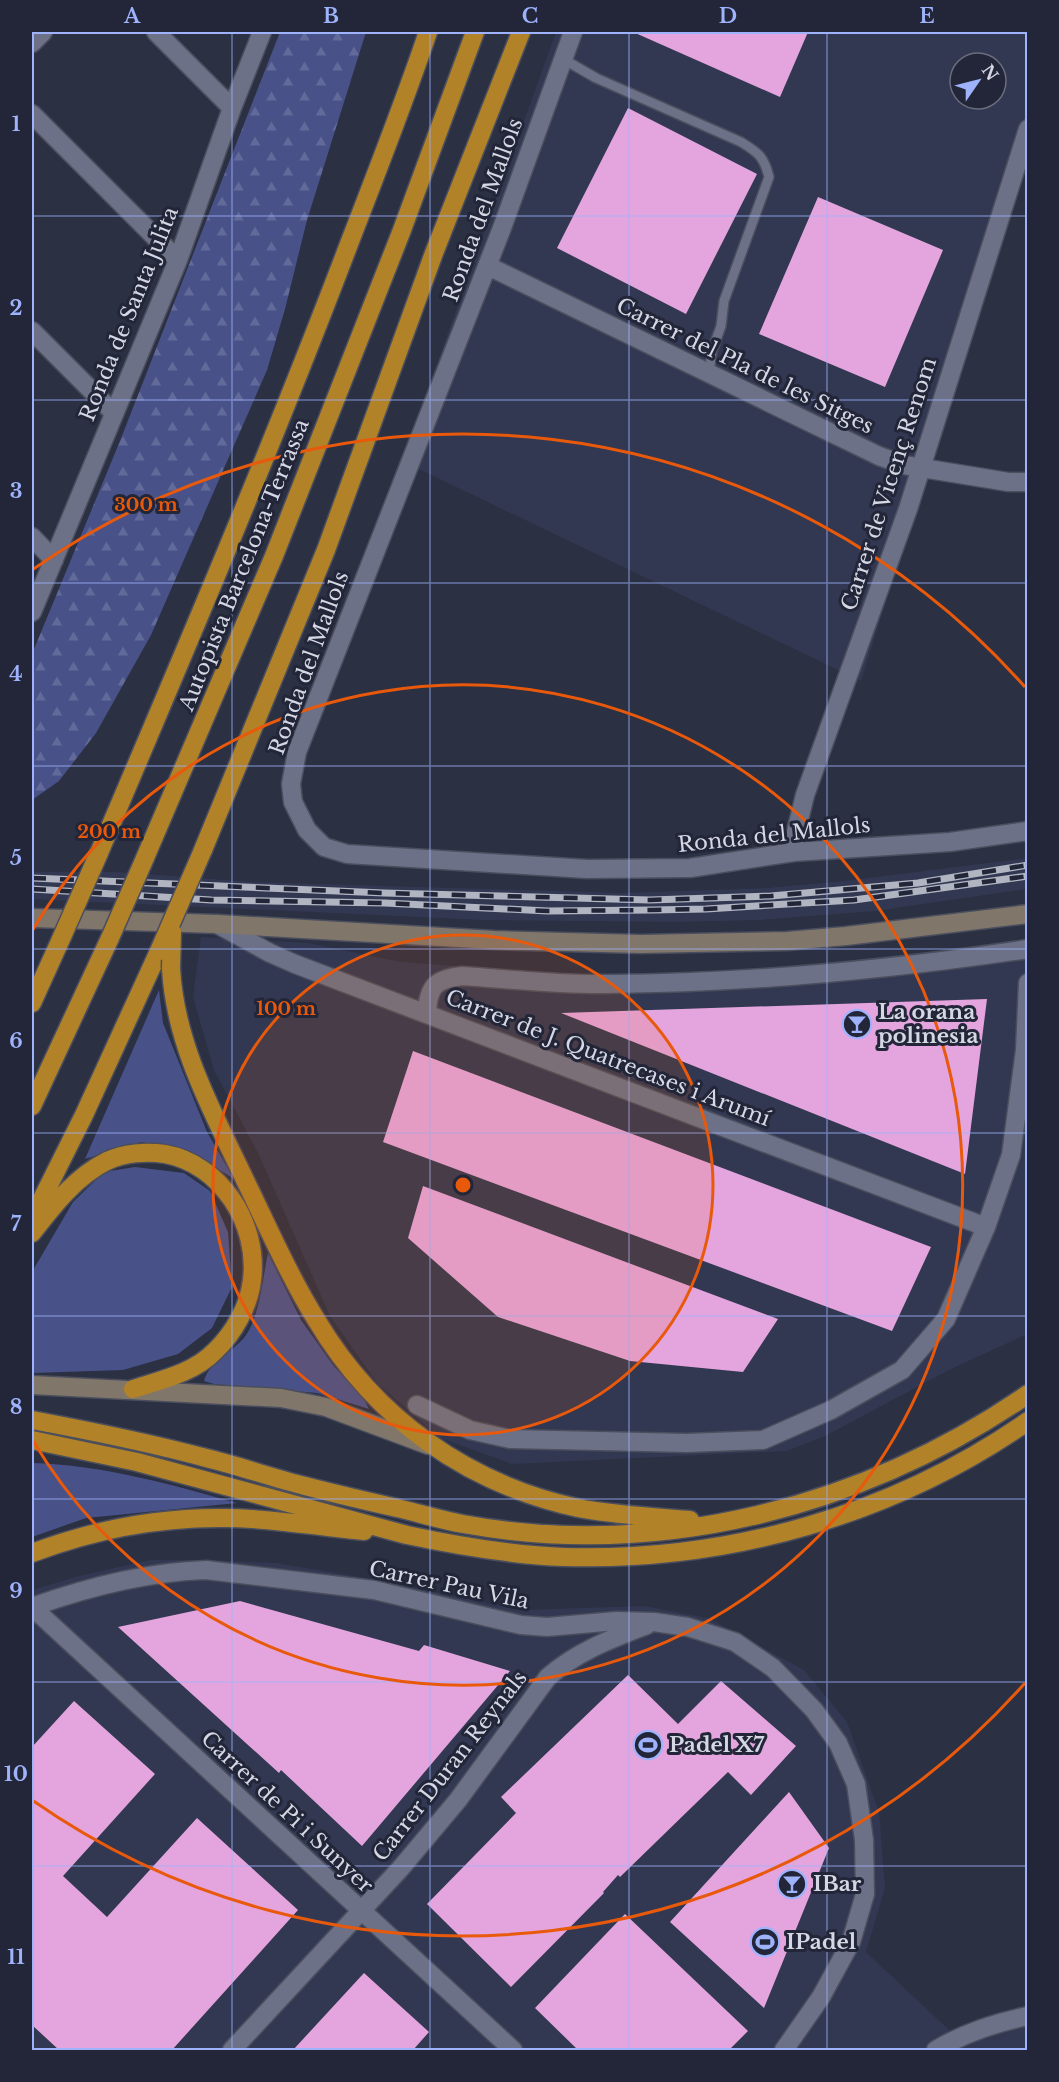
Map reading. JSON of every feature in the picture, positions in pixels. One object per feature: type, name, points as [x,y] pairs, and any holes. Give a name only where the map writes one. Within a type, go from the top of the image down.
[{"type":"highway","name":"Autopista Barcelona-Terrassa","points":[[32,1003],[99,853],[233,538],[314,336],[428,32]]},
{"type":"highway","name":"Autopista Barcelona-Terrassa","points":[[32,1106],[110,938],[274,556],[398,240],[475,32]]},
{"type":"highway","points":[[32,1221],[84,1116],[203,850],[326,550],[434,254],[521,32]]},
{"type":"highway","points":[[173,918],[170,945],[173,1001],[185,1048],[212,1111],[293,1278],[316,1321],[354,1374],[396,1416],[430,1445],[477,1474],[559,1503],[597,1511],[722,1523]]},
{"type":"highway","points":[[32,1233],[55,1203],[84,1175],[109,1160],[124,1155],[155,1152],[183,1158],[214,1177],[230,1196],[248,1234],[252,1256],[252,1282],[239,1320],[214,1352],[199,1364],[133,1389]]},
{"type":"highway","points":[[32,1420],[100,1432],[209,1458],[305,1486],[462,1524],[522,1532],[581,1536],[631,1535],[722,1523],[803,1503],[868,1480],[908,1464],[958,1438],[1028,1394]]},
{"type":"highway","points":[[32,1553],[94,1533],[126,1527],[160,1522],[225,1518],[268,1520],[407,1535],[477,1548],[565,1557],[652,1555],[733,1545],[823,1522],[886,1498],[964,1460],[1028,1421]]},
{"type":"highway","points":[[32,1440],[182,1473],[407,1535]]},
{"type":"main road","points":[[32,918],[216,924],[494,940],[641,944],[787,941],[1028,914]]},
{"type":"main road","points":[[32,1385],[281,1398],[326,1407],[430,1445]]},
{"type":"main road","points":[[32,1450],[87,1451]]},
{"type":"street","points":[[32,43],[43,32]]},
{"type":"street","points":[[156,32],[232,108]]},
{"type":"street","name":"Ronda de Santa Julita","points":[[32,612],[113,412],[178,260],[232,108],[262,32]]},
{"type":"street","name":"Ronda del Mallols","points":[[573,32],[488,266],[297,752],[291,783],[293,802],[307,830],[324,847],[347,854],[587,869],[690,868],[794,852],[950,842],[1028,831]]},
{"type":"street","points":[[32,114],[178,260]]},
{"type":"street","name":"Carrer de Vicenç Renom","points":[[794,852],[796,831],[806,795],[908,509],[1028,129]]},
{"type":"street","name":"Carrer del Pla de les Sitges","points":[[488,266],[879,456],[904,465],[1008,482],[1028,482]]},
{"type":"street","points":[[32,331],[113,412]]},
{"type":"street","points":[[32,537],[54,560]]},
{"type":"street","name":"Carrer de J. Quatrecases i Arumí","points":[[216,924],[294,964],[986,1227]]},
{"type":"street","points":[[427,1013],[428,1000],[433,986],[446,978],[462,976],[605,984],[708,981],[899,968],[1028,949]]},
{"type":"street","points":[[417,1405],[470,1430],[510,1439],[687,1443],[763,1440],[831,1410],[902,1370],[946,1319],[986,1227],[1011,1155],[1025,1050],[1028,983]]},
{"type":"street","name":"Carrer Pau Vila","points":[[32,1607],[84,1589],[129,1579],[153,1574],[206,1570],[374,1590],[521,1625],[547,1627],[616,1621],[654,1622],[688,1627],[735,1642],[773,1668],[814,1710],[838,1743],[856,1784],[864,1840],[865,1894],[851,1942],[821,1997],[784,2050]]},
{"type":"street","name":"Carrer de Pi i Sunyer","points":[[32,1607],[513,2050]]},
{"type":"street","name":"Carrer Duran Reynals","points":[[232,2050],[400,1869],[458,1800],[548,1677],[564,1663],[594,1646],[654,1622]]},
{"type":"street","points":[[936,2050],[957,2037],[999,2022],[1028,2016]]},
{"type":"lane","points":[[563,58],[596,78],[741,142],[765,160],[769,177],[724,302],[721,326],[712,351],[709,373]]},
{"type":"shaded area","points":[[556,32],[1027,32],[1027,154],[861,681],[402,461]]},
{"type":"shaded area","points":[[1028,858],[1027,889],[875,911],[760,920],[675,922],[483,920],[32,899],[32,872],[116,872],[252,882],[622,893],[768,888],[845,881]]},
{"type":"shaded area","points":[[201,937],[308,943],[401,962],[614,977],[806,965],[1002,944],[1027,939],[1027,1334],[951,1369],[825,1436],[787,1451],[512,1464],[440,1438],[377,1383],[330,1316],[259,1155],[214,1070],[193,997]]},
{"type":"shaded area","points":[[150,1560],[276,1563],[389,1582],[520,1610],[644,1606],[708,1618],[804,1670],[847,1722],[879,1812],[885,1888],[866,1952],[949,2030],[1012,2009],[1028,2007],[1027,2050],[32,2050],[32,1590],[79,1576]]},
{"type":"green space","points":[[280,32],[366,32],[307,220],[267,370],[151,635],[96,733],[59,781],[32,800],[32,654],[120,441]]},
{"type":"green space","points":[[159,990],[163,1023],[207,1132],[234,1179],[194,1154],[141,1142],[85,1159]]},
{"type":"green space","points":[[135,1167],[184,1173],[210,1191],[228,1232],[232,1287],[212,1328],[178,1354],[123,1370],[32,1373],[32,1272],[73,1202],[104,1172]]},
{"type":"green space","points":[[268,1253],[301,1320],[333,1365],[365,1401],[369,1409],[317,1393],[214,1384],[204,1381],[212,1367],[243,1339],[252,1324]]},
{"type":"green space","points":[[32,1463],[84,1467],[110,1472],[237,1503],[86,1518],[32,1537]]},
{"type":"building","points":[[633,32],[808,32],[780,97]]},
{"type":"building","points":[[628,108],[757,174],[686,314],[557,248]]},
{"type":"building","points":[[818,197],[943,250],[885,387],[759,334]]},
{"type":"building","points":[[987,999],[965,1174],[561,1013]]},
{"type":"building","points":[[413,1051],[931,1247],[892,1331],[383,1142]]},
{"type":"building","points":[[423,1186],[778,1319],[743,1372],[630,1361],[498,1317],[408,1238]]},
{"type":"building","points":[[240,1601],[419,1651],[424,1645],[510,1671],[362,1846],[281,1770],[279,1773],[118,1627]]},
{"type":"building","points":[[628,1675],[678,1724],[721,1681],[796,1746],[751,1795],[728,1772],[620,1877],[618,1875],[604,1893],[511,1987],[427,1904],[516,1813],[501,1797]]},
{"type":"building","points":[[74,1701],[155,1774],[63,1876],[107,1917],[197,1818],[298,1910],[172,2050],[59,2050],[32,2025],[32,1747]]},
{"type":"building","points":[[789,1792],[829,1848],[764,2008],[670,1922]]},
{"type":"building","points":[[625,1914],[748,2031],[729,2050],[578,2050],[535,2008]]},
{"type":"building","points":[[364,1973],[429,2032],[413,2050],[293,2050]]},
{"type":"railway","points":[[32,878],[384,893],[650,900],[771,896],[918,883],[1028,865]]},
{"type":"railway","points":[[32,889],[211,900],[385,903],[548,911],[652,910],[854,900],[1028,876]]},
{"type":"place","name":"La orana polinesia","points":[[857,1024]]},
{"type":"place","name":"Padel X7","points":[[648,1745]]},
{"type":"place","name":"IBar","points":[[792,1884]]},
{"type":"place","name":"IPadel","points":[[765,1942]]}]
